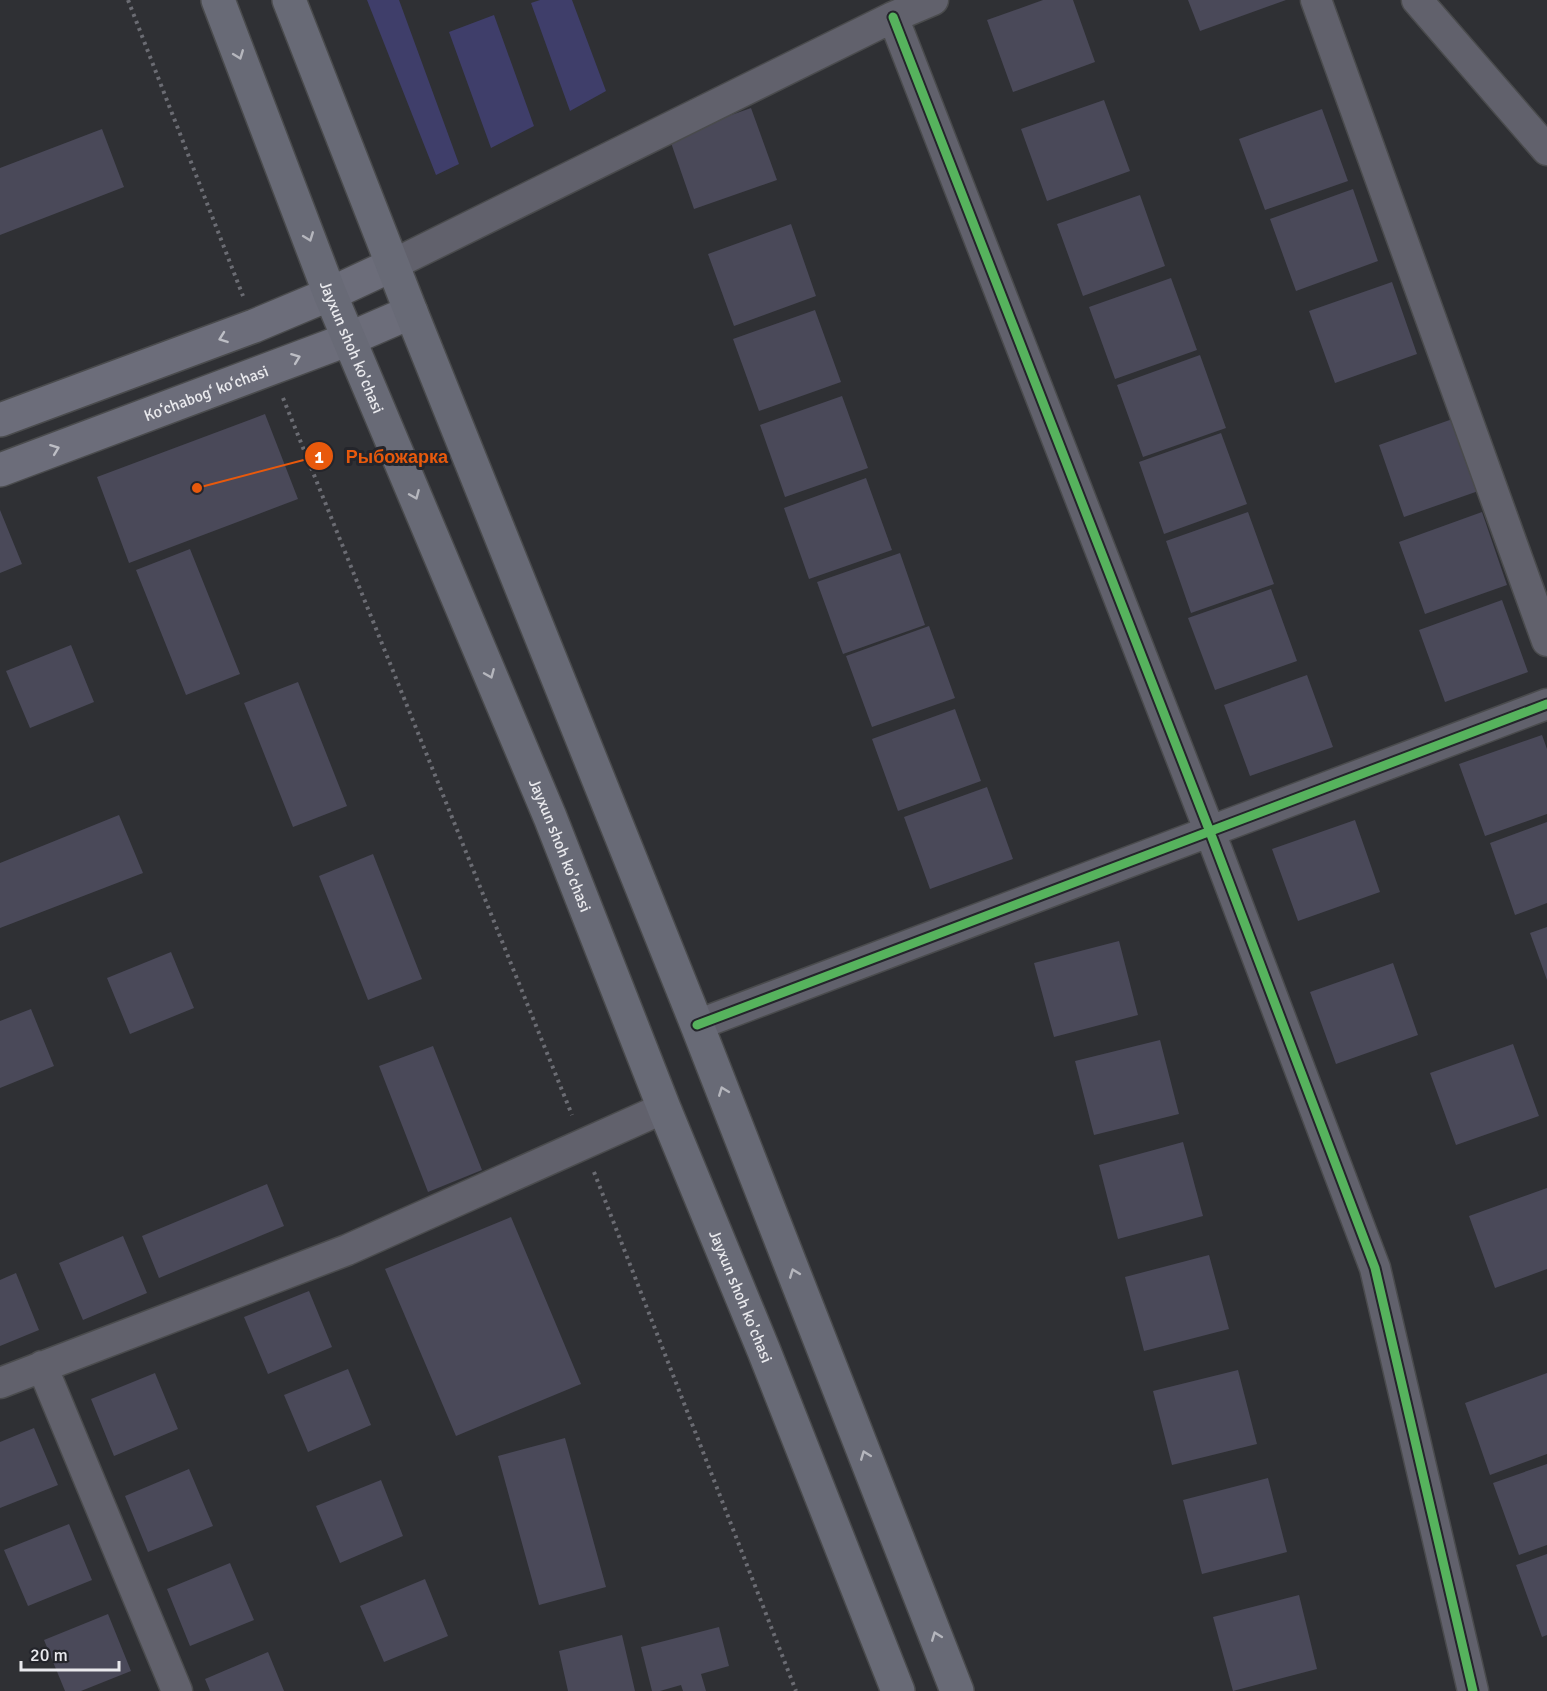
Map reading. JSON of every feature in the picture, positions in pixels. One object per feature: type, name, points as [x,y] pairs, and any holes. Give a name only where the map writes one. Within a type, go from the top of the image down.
[{"type":"highway","name":"Jayxun shoh ko'chasi","points":[[218,0],[330,294],[550,817],[898,1691]]},
{"type":"highway","points":[[289,0],[392,265],[697,1025],[957,1691]]},
{"type":"main road","points":[[0,420],[254,326],[392,265]]},
{"type":"main road","name":"Ko‘chabog‘ ko‘chasi","points":[[0,470],[349,339],[411,312]]},
{"type":"street","points":[[392,265],[893,17],[933,0]]},
{"type":"street","points":[[1316,0],[1547,641]]},
{"type":"street","points":[[1416,0],[1547,150]]},
{"type":"street","points":[[893,17],[1210,832],[1375,1268],[1473,1691]]},
{"type":"street","points":[[697,1025],[1547,704]]},
{"type":"street","points":[[0,1383],[347,1250],[664,1108]]},
{"type":"street","points":[[42,1366],[177,1691]]},
{"type":"path","points":[[128,0],[254,326]]},
{"type":"path","points":[[271,368],[584,1144],[796,1691]]},
{"type":"shaded area","points":[[367,0],[399,0],[459,164],[436,175]]},
{"type":"shaded area","points":[[540,0],[572,0],[606,91],[570,111],[531,3]]},
{"type":"shaded area","points":[[494,15],[534,126],[491,148],[449,32]]},
{"type":"building","points":[[1043,0],[1073,0],[1095,62],[1013,92],[987,20]]},
{"type":"building","points":[[1188,0],[1286,0],[1200,31]]},
{"type":"building","points":[[1104,100],[1130,171],[1047,201],[1021,129]]},
{"type":"building","points":[[751,108],[777,180],[694,209],[669,137]]},
{"type":"building","points":[[1322,109],[1348,181],[1265,210],[1239,139]]},
{"type":"building","points":[[102,129],[124,187],[0,235],[0,168]]},
{"type":"building","points":[[1353,189],[1378,261],[1296,291],[1270,219]]},
{"type":"building","points":[[1140,195],[1165,266],[1083,296],[1057,224]]},
{"type":"building","points":[[791,224],[816,296],[734,326],[708,254]]},
{"type":"building","points":[[1171,278],[1197,350],[1115,379],[1089,307]]},
{"type":"building","points":[[1392,282],[1417,354],[1335,383],[1309,311]]},
{"type":"building","points":[[815,310],[841,382],[759,411],[733,339]]},
{"type":"building","points":[[1200,355],[1226,428],[1143,457],[1117,385]]},
{"type":"building","points":[[842,396],[868,468],[785,497],[760,425]]},
{"type":"building","points":[[265,414],[298,499],[129,563],[97,477]]},
{"type":"building","points":[[1461,416],[1487,488],[1404,517],[1379,445]]},
{"type":"building","points":[[1221,433],[1247,504],[1164,534],[1139,462]]},
{"type":"building","points":[[866,478],[892,550],[809,579],[784,508]]},
{"type":"building","points":[[0,510],[22,564],[0,573]]},
{"type":"building","points":[[1248,512],[1274,584],[1191,613],[1166,541]]},
{"type":"building","points":[[1482,512],[1507,585],[1425,614],[1399,542]]},
{"type":"building","points":[[190,549],[240,674],[186,695],[136,570]]},
{"type":"building","points":[[900,553],[925,625],[843,654],[817,582]]},
{"type":"building","points":[[1271,589],[1297,661],[1215,690],[1188,618]]},
{"type":"building","points":[[1502,600],[1528,672],[1445,702],[1419,630]]},
{"type":"building","points":[[929,626],[955,698],[872,727],[846,656]]},
{"type":"building","points":[[71,645],[94,702],[30,728],[6,671]]},
{"type":"building","points":[[1307,675],[1333,747],[1250,776],[1224,705]]},
{"type":"building","points":[[298,682],[347,806],[293,827],[244,703]]},
{"type":"building","points":[[955,709],[981,781],[898,811],[872,739]]},
{"type":"building","points":[[1542,735],[1547,749],[1547,814],[1485,836],[1459,764]]},
{"type":"building","points":[[987,787],[1013,859],[930,889],[904,817]]},
{"type":"building","points":[[119,815],[143,873],[0,928],[0,863]]},
{"type":"building","points":[[1355,820],[1380,892],[1298,921],[1272,849]]},
{"type":"building","points":[[1547,822],[1547,903],[1515,915],[1490,843]]},
{"type":"building","points":[[373,854],[422,979],[368,1000],[319,876]]},
{"type":"building","points":[[1547,927],[1547,980],[1530,933]]},
{"type":"building","points":[[1119,941],[1138,1015],[1054,1037],[1034,963]]},
{"type":"building","points":[[171,952],[194,1008],[130,1034],[107,978]]},
{"type":"building","points":[[1393,963],[1418,1035],[1336,1064],[1310,992]]},
{"type":"building","points":[[31,1009],[54,1066],[0,1088],[0,1021]]},
{"type":"building","points":[[1160,1040],[1179,1114],[1094,1135],[1075,1061]]},
{"type":"building","points":[[1513,1044],[1539,1116],[1456,1145],[1430,1073]]},
{"type":"building","points":[[433,1046],[482,1170],[428,1192],[379,1066]]},
{"type":"building","points":[[1183,1142],[1203,1216],[1118,1239],[1099,1165]]},
{"type":"building","points":[[267,1184],[284,1226],[159,1278],[142,1236]]},
{"type":"building","points":[[1547,1188],[1547,1269],[1495,1288],[1469,1216]]},
{"type":"building","points":[[511,1217],[581,1384],[456,1436],[385,1269]]},
{"type":"building","points":[[123,1236],[147,1293],[83,1320],[59,1263]]},
{"type":"building","points":[[1209,1255],[1229,1329],[1144,1351],[1125,1277]]},
{"type":"building","points":[[16,1273],[39,1330],[0,1346],[0,1280]]},
{"type":"building","points":[[309,1291],[332,1347],[268,1374],[244,1317]]},
{"type":"building","points":[[348,1369],[371,1425],[308,1452],[284,1395]]},
{"type":"building","points":[[1238,1370],[1257,1444],[1172,1465],[1153,1391]]},
{"type":"building","points":[[155,1373],[178,1429],[114,1456],[91,1399]]},
{"type":"building","points":[[1547,1373],[1547,1454],[1490,1475],[1465,1403]]},
{"type":"building","points":[[34,1428],[58,1485],[0,1508],[0,1442]]},
{"type":"building","points":[[565,1438],[606,1587],[539,1605],[498,1456]]},
{"type":"building","points":[[1547,1464],[1547,1545],[1519,1555],[1493,1483]]},
{"type":"building","points":[[189,1469],[213,1526],[148,1552],[125,1496]]},
{"type":"building","points":[[1268,1478],[1287,1552],[1202,1574],[1183,1500]]},
{"type":"building","points":[[381,1480],[403,1536],[340,1563],[316,1506]]},
{"type":"building","points":[[69,1524],[92,1580],[28,1606],[4,1550]]},
{"type":"building","points":[[1547,1554],[1547,1635],[1542,1637],[1516,1565]]},
{"type":"building","points":[[230,1563],[254,1620],[190,1646],[167,1589]]},
{"type":"building","points":[[425,1579],[448,1636],[384,1662],[360,1606]]},
{"type":"building","points":[[1299,1595],[1317,1669],[1233,1691],[1213,1617]]},
{"type":"building","points":[[108,1614],[131,1671],[81,1691],[65,1691],[44,1640]]},
{"type":"building","points":[[719,1627],[729,1666],[701,1674],[706,1691],[683,1691],[681,1685],[652,1691],[641,1647]]},
{"type":"building","points":[[622,1635],[635,1691],[568,1691],[559,1651]]},
{"type":"building","points":[[268,1652],[284,1691],[210,1691],[205,1679]]},
{"type":"cycle path","points":[[893,17],[1210,832],[1375,1268],[1473,1691]]},
{"type":"cycle path","points":[[697,1025],[1547,704]]},
{"type":"place","name":"Рыбожарка","points":[[197,488]]}]
